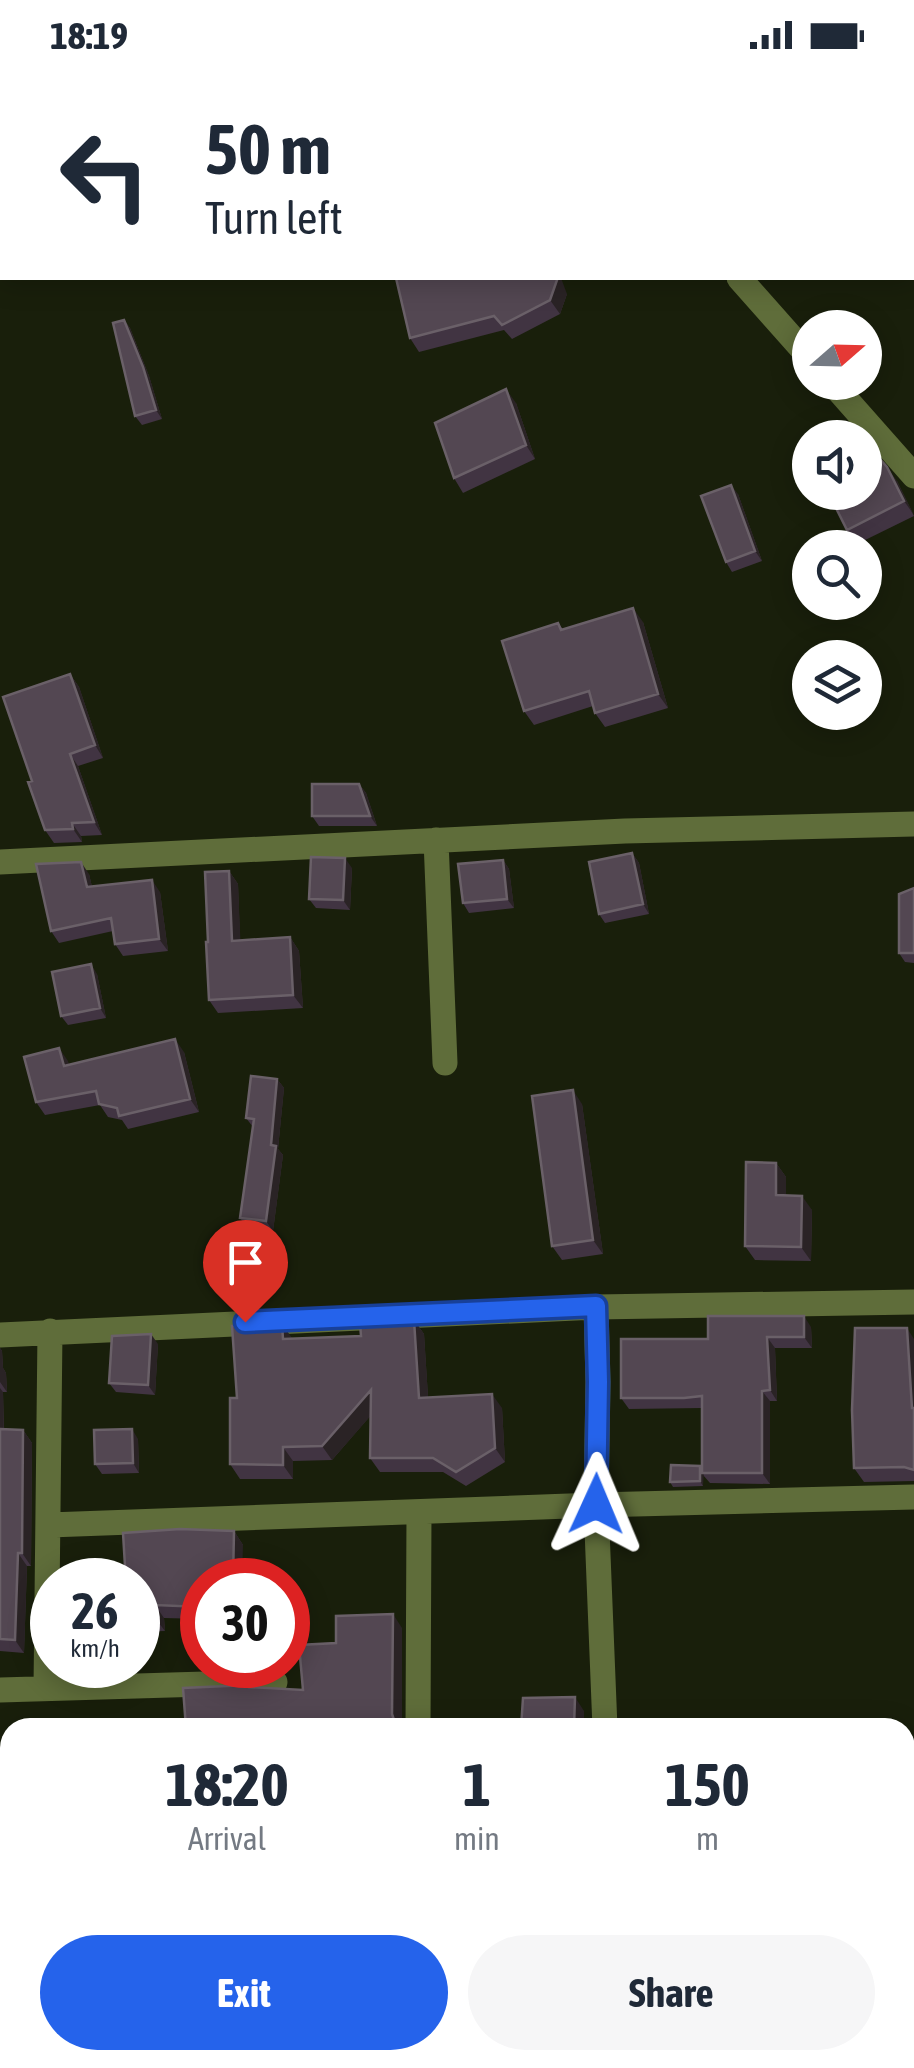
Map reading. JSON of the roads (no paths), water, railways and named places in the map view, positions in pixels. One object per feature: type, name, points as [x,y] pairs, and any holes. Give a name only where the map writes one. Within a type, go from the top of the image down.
[{"type":"street","points":[[741,280],[792,338]]},
{"type":"street","points":[[847,400],[914,476]]},
{"type":"street","points":[[0,862],[625,831],[914,824]]},
{"type":"street","points":[[436,840],[445,1064]]},
{"type":"street","points":[[0,1335],[596,1306],[914,1302]]},
{"type":"street","points":[[596,1306],[596,1504],[605,1718]]},
{"type":"street","points":[[48,1558],[50,1332]]},
{"type":"street","points":[[49,1526],[596,1504],[914,1496]]},
{"type":"street","points":[[418,1718],[419,1513]]},
{"type":"street","points":[[0,1690],[46,1688]]}]
